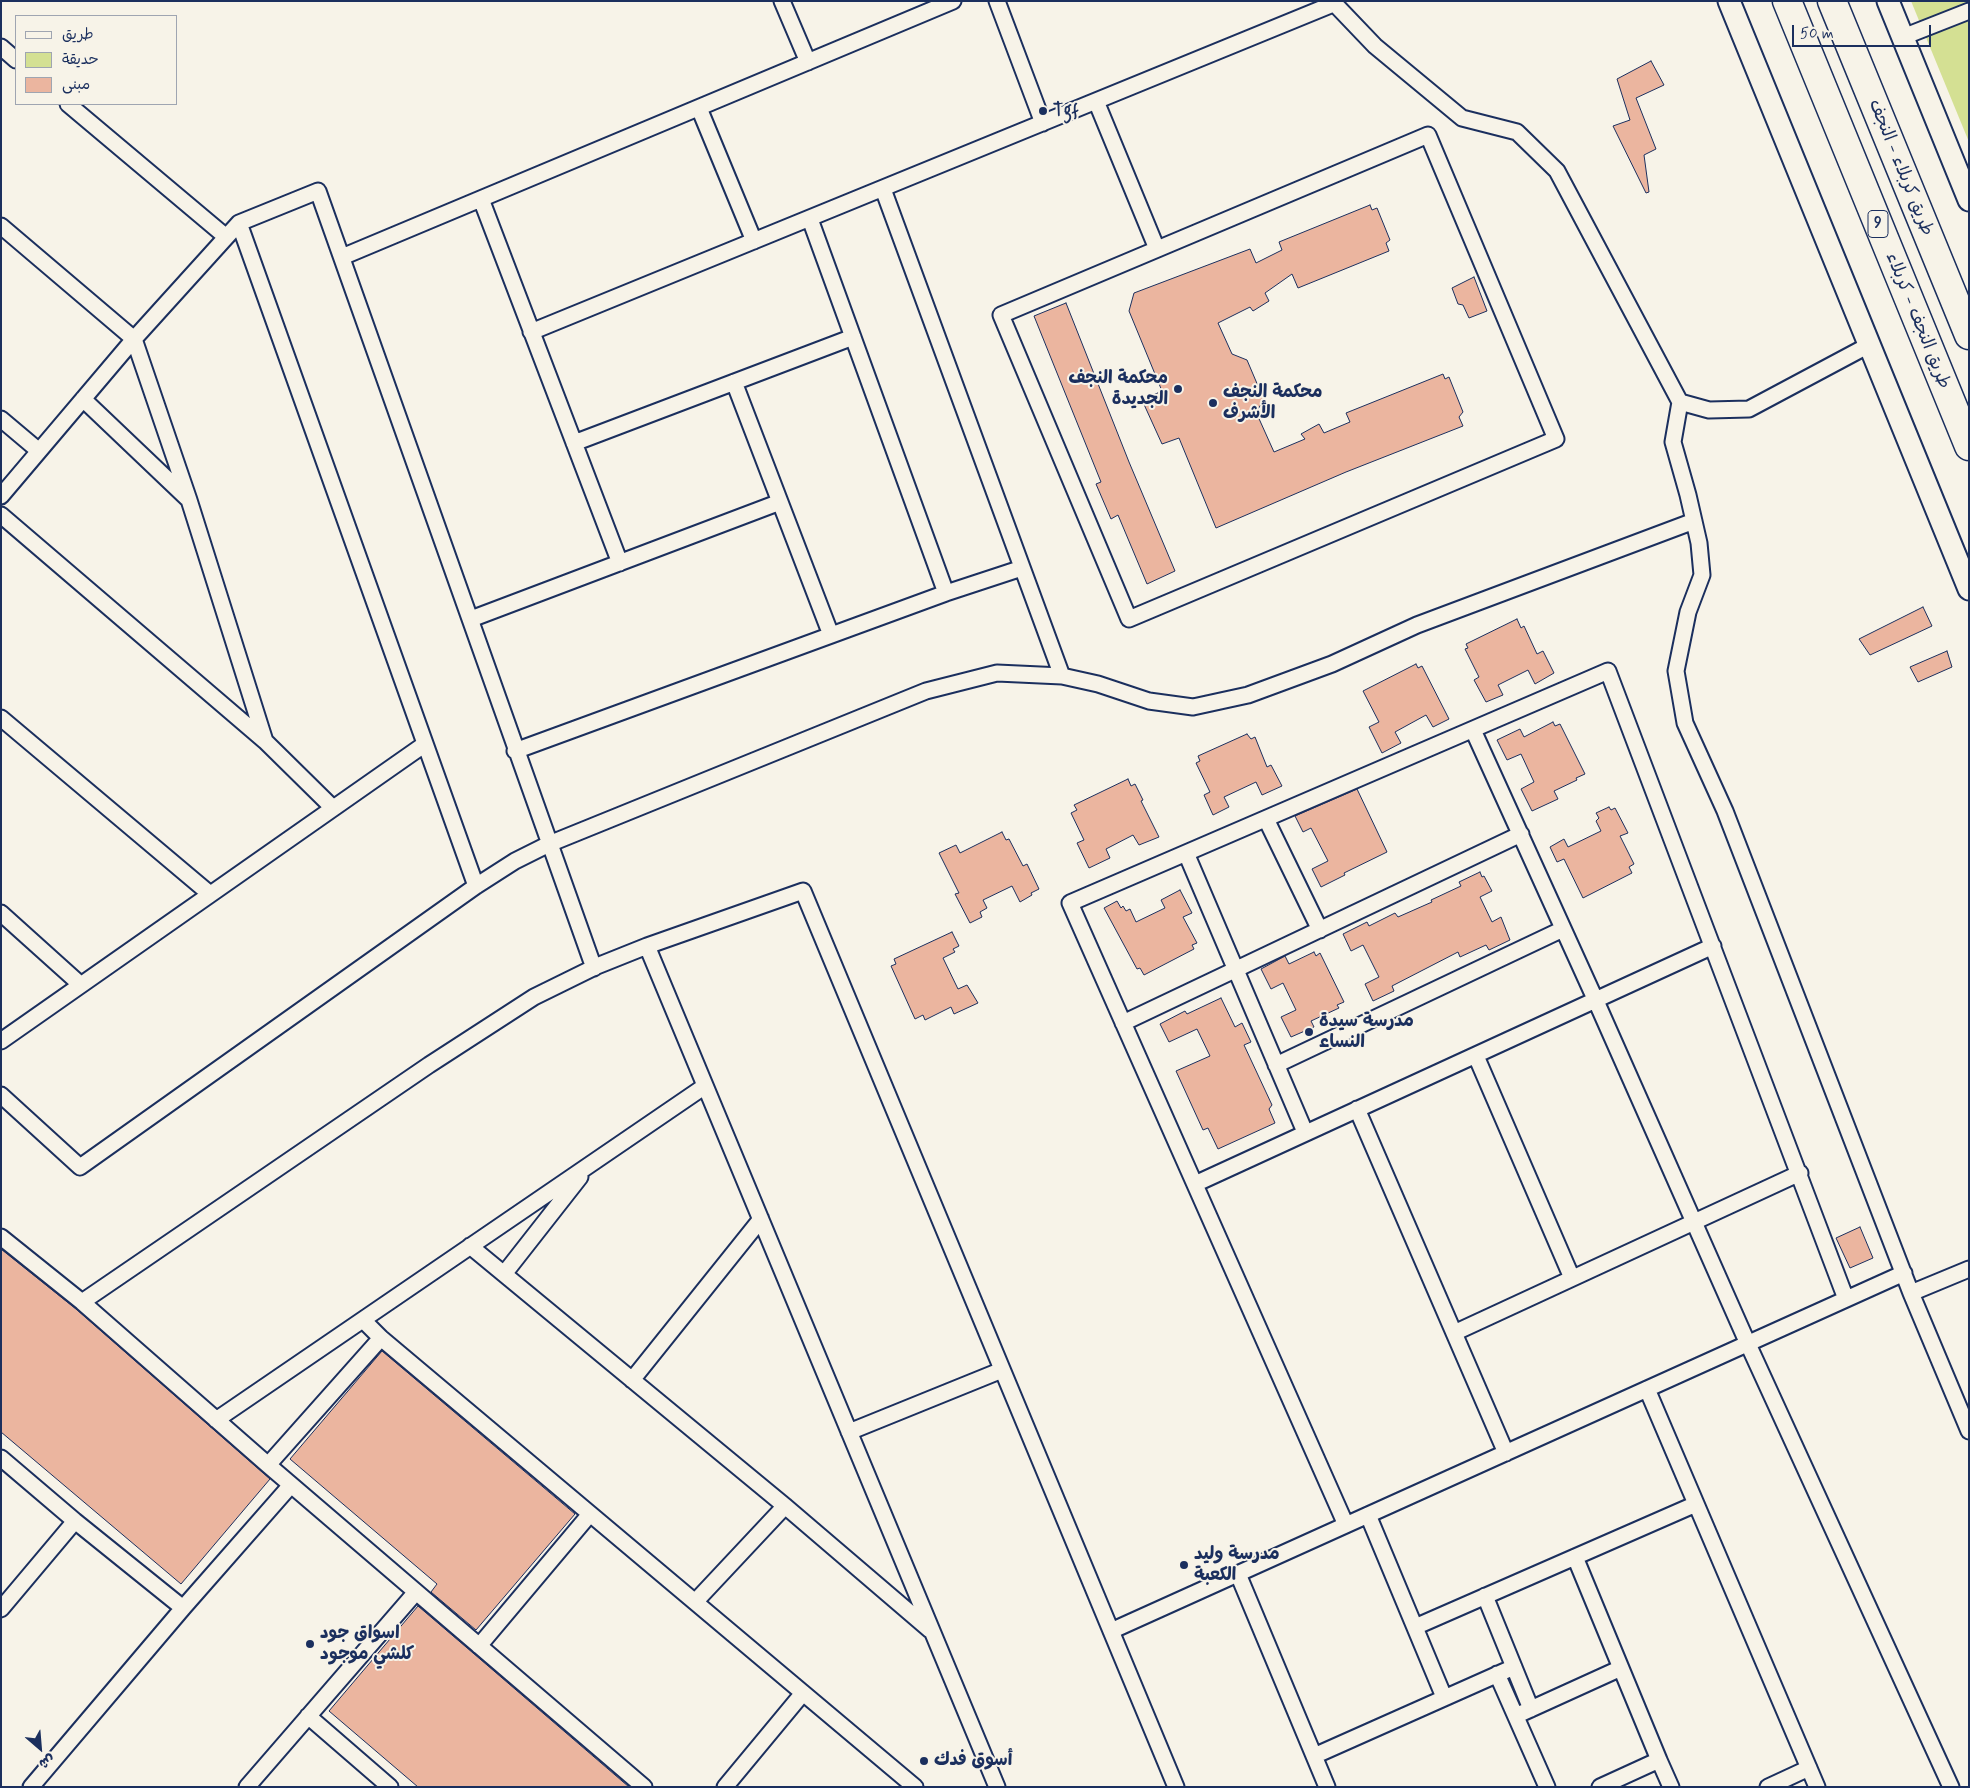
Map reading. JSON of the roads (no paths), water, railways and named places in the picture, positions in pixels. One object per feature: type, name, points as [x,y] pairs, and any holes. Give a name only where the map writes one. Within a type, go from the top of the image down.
[{"type":"highway","name":"طريق النجف - کربلاء","points":[[1787,1],[1969,446]]},
{"type":"highway","name":"طريق کربلاء - النجف","points":[[1832,1],[1969,335]]},
{"type":"highway","points":[[1905,180],[1969,302]]},
{"type":"main road","points":[[1729,1],[1969,589]]},
{"type":"main road","points":[[1888,1],[1969,200]]},
{"type":"street","points":[[782,1],[808,62]]},
{"type":"street","points":[[342,257],[953,1]]},
{"type":"street","points":[[996,1],[1043,123]]},
{"type":"street","points":[[531,332],[1332,3],[1375,46],[1462,118],[1517,132],[1557,171],[1680,402],[1673,442],[1694,520],[1702,575],[1688,612],[1676,671],[1684,723],[1725,810],[1911,1293],[1969,1431]]},
{"type":"street","points":[[1902,37],[1969,11]]},
{"type":"street","points":[[1,47],[15,59]]},
{"type":"street","points":[[1096,101],[1157,249]]},
{"type":"street","points":[[69,105],[225,236]]},
{"type":"street","points":[[699,108],[754,241]]},
{"type":"street","points":[[1428,135],[1556,440],[1129,619],[1001,315],[1157,249],[1428,135]]},
{"type":"street","points":[[883,189],[1062,676]]},
{"type":"street","points":[[1,496],[134,339],[225,236],[239,223],[318,191],[471,619],[515,751],[594,968]]},
{"type":"street","points":[[482,198],[531,332],[620,563]]},
{"type":"street","points":[[810,219],[946,593]]},
{"type":"street","points":[[239,223],[476,886]]},
{"type":"street","points":[[1,226],[134,339],[189,500],[265,741]]},
{"type":"street","points":[[574,443],[853,337]]},
{"type":"street","points":[[1680,402],[1710,410],[1749,409],[1869,345]]},
{"type":"street","points":[[734,382],[831,635]]},
{"type":"street","points":[[83,399],[189,500]]},
{"type":"street","points":[[1,419],[39,451]]},
{"type":"street","points":[[471,619],[780,502]]},
{"type":"street","points":[[1,515],[265,741],[334,808]]},
{"type":"street","points":[[1,1096],[80,1167],[476,886],[515,861],[549,844],[926,691],[997,673],[1062,676],[1098,684],[1150,700],[1192,707],[1248,695],[1332,664],[1417,625],[1694,520]]},
{"type":"street","points":[[515,751],[946,593],[1022,568]]},
{"type":"street","points":[[1346,1525],[1070,903],[1608,672],[1800,1173],[1846,1299]]},
{"type":"street","points":[[1,718],[210,894]]},
{"type":"street","points":[[1473,730],[1564,929],[1748,1344],[1951,1787]]},
{"type":"street","points":[[1,1041],[425,744]]},
{"type":"street","points":[[1266,819],[1320,930]]},
{"type":"street","points":[[1123,1023],[1520,834]]},
{"type":"street","points":[[1186,853],[1304,1132]]},
{"type":"street","points":[[82,1302],[480,1031],[534,997],[594,968],[647,946],[803,891],[1176,1787]]},
{"type":"street","points":[[1,913],[81,985]]},
{"type":"street","points":[[1276,1065],[1564,929]]},
{"type":"street","points":[[647,946],[997,1787]]},
{"type":"street","points":[[1194,1184],[1713,946]]},
{"type":"street","points":[[1476,1056],[1572,1278]]},
{"type":"street","points":[[216,1420],[705,1086]]},
{"type":"street","points":[[1357,1109],[1506,1453]]},
{"type":"street","points":[[504,1274],[590,1165]]},
{"type":"street","points":[[1454,1333],[1800,1173]]},
{"type":"street","points":[[632,1380],[761,1219]]},
{"type":"street","points":[[1,1237],[82,1302],[291,1485],[644,1787]]},
{"type":"street","points":[[470,1246],[785,1506],[933,1632]]},
{"type":"street","points":[[1911,1293],[1969,1269]]},
{"type":"street","points":[[1111,1631],[1904,1273]]},
{"type":"street","points":[[363,1320],[381,1338],[916,1787]]},
{"type":"street","points":[[268,1465],[381,1338]]},
{"type":"street","points":[[849,1432],[1002,1370]]},
{"type":"street","points":[[1647,1389],[1817,1787]]},
{"type":"street","points":[[1,1458],[75,1521],[183,1608]]},
{"type":"street","points":[[31,1787],[183,1608],[291,1485]]},
{"type":"street","points":[[1414,1627],[1696,1504]]},
{"type":"street","points":[[695,1602],[785,1506]]},
{"type":"street","points":[[479,1646],[590,1514]]},
{"type":"street","points":[[1368,1515],[1444,1697]]},
{"type":"street","points":[[1,1609],[75,1521]]},
{"type":"street","points":[[1575,1557],[1671,1787]]},
{"type":"street","points":[[1238,1574],[1327,1787]]},
{"type":"street","points":[[247,1787],[416,1592]]},
{"type":"street","points":[[1485,1596],[1531,1709]]},
{"type":"street","points":[[1314,1756],[1514,1666]]},
{"type":"street","points":[[1515,1716],[1621,1668]]},
{"type":"street","points":[[1497,1674],[1546,1787]]},
{"type":"street","points":[[725,1787],[803,1693]]},
{"type":"street","points":[[308,1716],[390,1787]]},
{"type":"street","points":[[1600,1787],[1659,1760]]},
{"type":"street","points":[[1768,1787],[1809,1768]]},
{"type":"place","name":"Tgf","points":[[1043,111]]},
{"type":"place","name":"محكمة النجف الجديدة","points":[[1178,389]]},
{"type":"place","name":"محكمة النجف الأشرف","points":[[1213,403]]},
{"type":"place","name":"مدرسة سيدة النساء","points":[[1309,1032]]},
{"type":"place","name":"مدرسة وليد الكعبة","points":[[1184,1565]]},
{"type":"place","name":"اسواق جود كلشي موجود","points":[[310,1644]]},
{"type":"place","name":"أسوق فدك","points":[[924,1761]]}]
